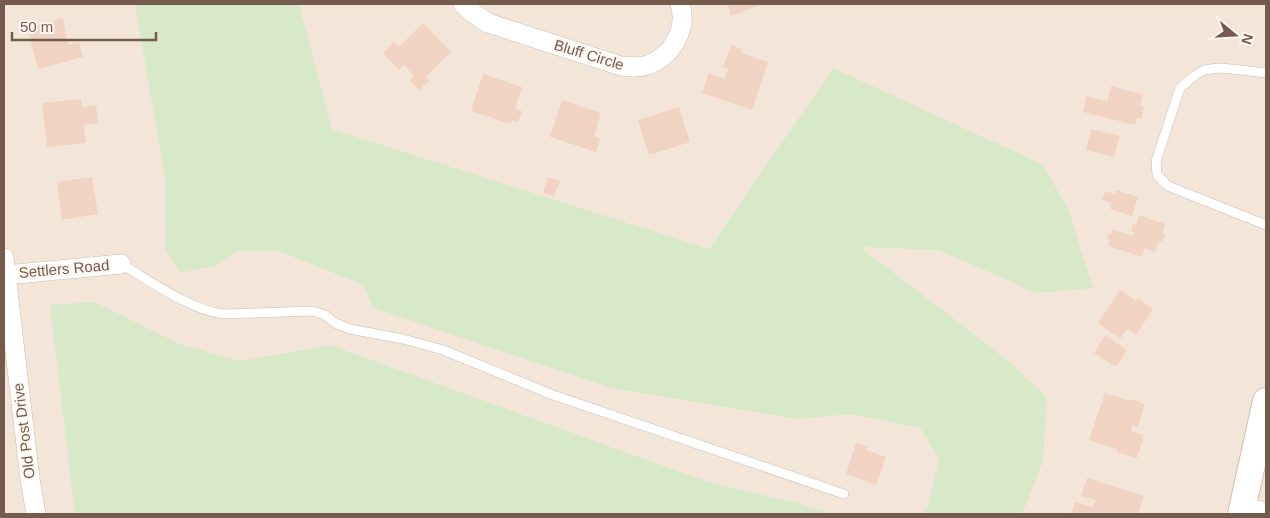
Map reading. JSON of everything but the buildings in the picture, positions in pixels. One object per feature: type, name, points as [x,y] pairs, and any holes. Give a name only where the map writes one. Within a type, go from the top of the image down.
[{"type":"street","name":"Bluff Circle","points":[[463,4],[488,23],[620,66],[637,68],[649,65],[664,56],[676,43],[682,27],[682,9],[680,4]]},
{"type":"street","name":"Settlers Road","points":[[5,266],[121,264]]},
{"type":"street","name":"Old Post Drive","points":[[5,266],[30,479],[36,514]]},
{"type":"street","points":[[1250,511],[1266,401]]},
{"type":"lane","points":[[1266,73],[1218,68],[1204,70],[1194,76],[1180,88],[1156,161],[1157,175],[1168,186],[1266,225]]},
{"type":"lane","points":[[121,264],[189,304],[210,312],[223,314],[313,311],[325,315],[350,329],[403,339],[443,350],[553,395],[844,494]]},
{"type":"shaded area","points":[[4,4],[1266,4],[1266,514],[4,514]]},
{"type":"green space","points":[[135,4],[299,4],[332,129],[709,249],[833,68],[1042,164],[1068,208],[1093,288],[1037,293],[938,250],[860,247],[1006,359],[1047,397],[1043,461],[1022,514],[920,514],[927,509],[939,458],[920,428],[852,414],[797,419],[611,388],[374,308],[363,285],[278,251],[239,251],[214,266],[180,273],[166,251],[165,179]]},
{"type":"green space","points":[[95,302],[182,345],[241,361],[330,345],[708,482],[801,504],[834,514],[75,514],[50,305]]}]
